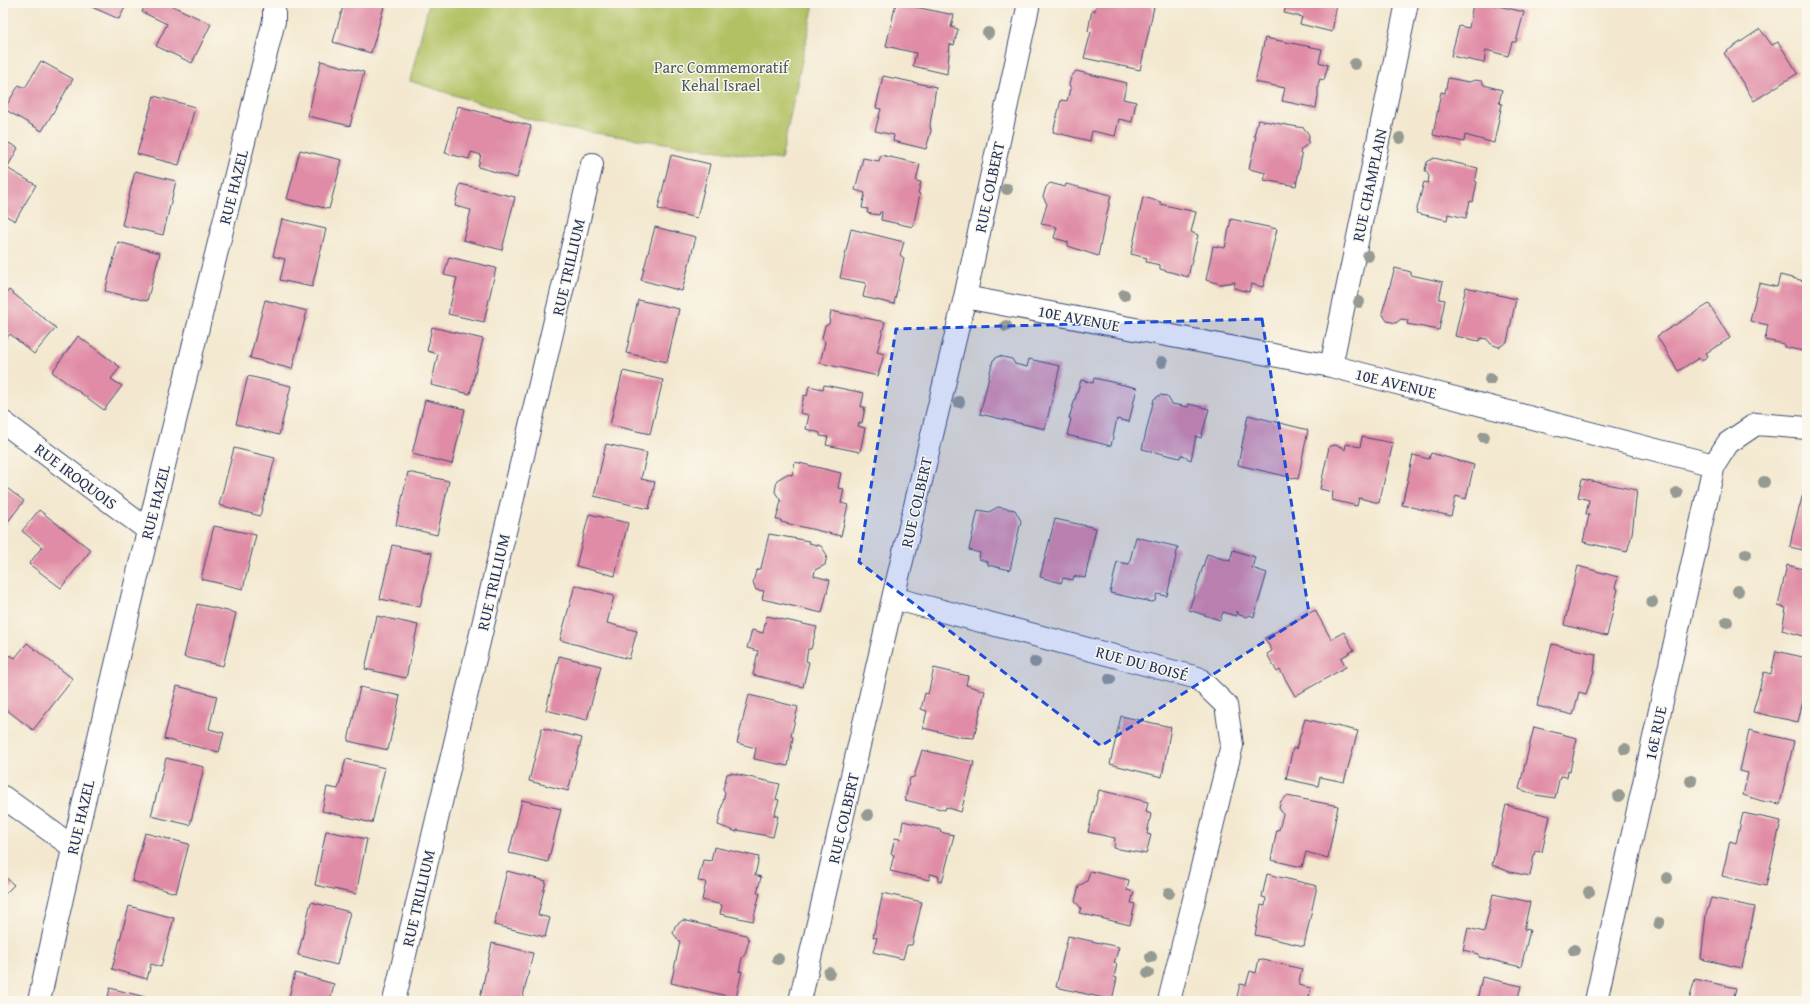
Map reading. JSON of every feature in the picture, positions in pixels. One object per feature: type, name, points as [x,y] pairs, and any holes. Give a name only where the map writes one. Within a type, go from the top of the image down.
[{"type":"street","name":"RUE HAZEL","points":[[39,1001],[73,847],[148,530],[274,21],[274,3]]},
{"type":"street","name":"RUE COLBERT","points":[[800,1001],[893,598],[965,297],[1029,3]]},
{"type":"street","name":"RUE CHAMPLAIN","points":[[1331,366],[1407,3]]},
{"type":"street","name":"RUE TRILLIUM","points":[[394,1001],[592,164]]},
{"type":"street","name":"10E AVENUE","points":[[965,297],[1331,366],[1714,465]]},
{"type":"street","name":"RUE IROQUOIS","points":[[3,422],[148,530]]},
{"type":"street","points":[[1714,465],[1728,443],[1756,424],[1807,428]]},
{"type":"street","name":"16E RUE","points":[[1596,1001],[1714,465]]},
{"type":"street","name":"RUE DU BOISÉ","points":[[893,598],[1198,678],[1226,705],[1232,745],[1168,1001]]},
{"type":"street","points":[[3,797],[73,847]]},
{"type":"highlighted area","points":[[1262,319],[1309,613],[1101,746],[859,562],[896,329]]},
{"type":"green space","name":"Parc Commemoratif Kehal Israel","points":[[429,3],[814,3],[781,160],[554,127],[410,81]]},
{"type":"building","points":[[83,3],[127,3],[119,19]]},
{"type":"building","points":[[146,3],[166,3],[211,24],[192,63],[156,46],[167,24],[142,12]]},
{"type":"building","points":[[344,3],[385,3],[371,53],[333,42]]},
{"type":"building","points":[[896,3],[954,15],[951,27],[958,29],[954,45],[950,44],[947,74],[913,66],[916,53],[886,46]]},
{"type":"building","points":[[1097,3],[1138,3],[1154,7],[1140,70],[1084,58],[1091,32],[1088,31],[1092,10],[1095,11]]},
{"type":"building","points":[[1287,3],[1337,3],[1332,32],[1300,24],[1302,17],[1284,13]]},
{"type":"building","points":[[1473,3],[1486,3],[1524,12],[1516,42],[1512,42],[1508,56],[1486,50],[1484,63],[1451,56],[1459,26],[1469,28]]},
{"type":"building","points":[[1760,29],[1772,45],[1778,42],[1798,73],[1754,101],[1724,53]]},
{"type":"building","points":[[1265,38],[1322,49],[1319,62],[1328,65],[1324,80],[1320,79],[1318,85],[1316,108],[1282,101],[1285,88],[1255,82]]},
{"type":"building","points":[[41,61],[73,79],[42,131],[4,109],[19,85],[25,88]]},
{"type":"building","points":[[321,61],[364,72],[350,126],[308,116]]},
{"type":"building","points":[[1076,71],[1127,83],[1123,99],[1136,102],[1132,122],[1119,119],[1115,136],[1092,131],[1090,141],[1053,132],[1061,100],[1067,101],[1070,89],[1072,89],[1069,85],[1071,77]]},
{"type":"building","points":[[883,76],[936,87],[930,125],[931,131],[926,149],[893,141],[894,135],[875,131],[881,109],[876,108]]},
{"type":"building","points":[[1448,78],[1469,82],[1475,80],[1482,81],[1484,85],[1502,90],[1499,103],[1502,104],[1494,143],[1465,135],[1464,142],[1433,135],[1441,92],[1445,93]]},
{"type":"building","points":[[154,96],[195,107],[179,165],[137,154]]},
{"type":"building","points":[[458,106],[531,126],[517,178],[478,167],[481,155],[471,152],[469,159],[445,153]]},
{"type":"building","points":[[1258,120],[1304,128],[1309,135],[1308,144],[1301,149],[1300,154],[1302,155],[1296,186],[1264,180],[1266,173],[1249,169]]},
{"type":"building","points":[[3,140],[18,148],[7,168],[36,185],[15,221],[3,214]]},
{"type":"building","points":[[300,150],[342,160],[329,209],[287,199]]},
{"type":"building","points":[[671,155],[710,164],[697,218],[658,209]]},
{"type":"building","points":[[881,155],[920,164],[916,181],[921,182],[918,193],[920,194],[913,227],[881,220],[882,212],[880,212],[879,215],[867,213],[868,209],[862,208],[865,193],[855,190],[863,158],[879,161]]},
{"type":"building","points":[[1434,158],[1478,168],[1473,202],[1470,201],[1466,218],[1448,214],[1447,220],[1416,213],[1424,182],[1428,183],[1429,176],[1425,170],[1427,162]]},
{"type":"building","points":[[135,171],[176,181],[163,235],[122,225]]},
{"type":"building","points":[[1050,183],[1065,187],[1066,184],[1111,195],[1098,256],[1068,246],[1068,242],[1054,238],[1057,227],[1041,224],[1047,204],[1043,197],[1046,187]]},
{"type":"building","points":[[460,184],[515,197],[502,250],[463,240],[471,210],[455,206]]},
{"type":"building","points":[[1143,197],[1161,202],[1160,204],[1196,212],[1191,232],[1198,235],[1188,277],[1160,269],[1160,265],[1146,262],[1147,258],[1131,254]]},
{"type":"building","points":[[282,219],[326,229],[312,287],[280,280],[285,259],[273,256]]},
{"type":"building","points":[[1231,219],[1277,229],[1263,287],[1251,284],[1249,292],[1234,288],[1235,282],[1220,284],[1206,280],[1213,246],[1225,248]]},
{"type":"building","points":[[655,227],[696,237],[682,291],[641,280]]},
{"type":"building","points":[[851,229],[904,242],[900,255],[904,258],[894,304],[863,297],[866,283],[840,278]]},
{"type":"building","points":[[118,242],[160,253],[147,301],[105,291]]},
{"type":"building","points":[[449,257],[496,268],[484,322],[448,314],[457,278],[444,275]]},
{"type":"building","points":[[1395,268],[1411,272],[1411,275],[1443,282],[1439,299],[1445,300],[1439,330],[1407,324],[1408,320],[1401,319],[1396,323],[1387,321],[1382,313]]},
{"type":"building","points":[[1780,275],[1804,281],[1803,286],[1807,287],[1807,352],[1784,347],[1784,344],[1765,340],[1768,325],[1750,321],[1759,283],[1777,287]]},
{"type":"building","points":[[1466,287],[1516,299],[1507,342],[1499,347],[1491,344],[1487,339],[1481,338],[1479,341],[1455,336]]},
{"type":"building","points":[[9,290],[56,328],[34,354],[10,334],[3,343],[3,298]]},
{"type":"building","points":[[265,300],[307,311],[292,369],[250,358]]},
{"type":"building","points":[[638,300],[679,309],[667,362],[626,353]]},
{"type":"building","points":[[1709,304],[1730,338],[1706,353],[1708,356],[1701,361],[1699,358],[1678,371],[1657,336]]},
{"type":"building","points":[[831,311],[885,322],[877,352],[884,354],[878,376],[820,363],[825,342],[822,338],[825,326],[829,324]]},
{"type":"building","points":[[432,327],[483,339],[470,394],[431,385],[438,354],[427,351]]},
{"type":"building","points":[[78,336],[120,367],[111,379],[122,386],[104,410],[52,372]]},
{"type":"building","points":[[999,356],[1012,359],[1015,364],[1027,367],[1029,359],[1060,366],[1045,429],[980,414],[993,360]]},
{"type":"building","points":[[623,371],[663,380],[650,434],[610,425]]},
{"type":"building","points":[[248,376],[291,386],[279,435],[236,424]]},
{"type":"building","points":[[1094,378],[1137,388],[1129,422],[1117,419],[1111,446],[1067,435],[1071,419],[1069,418],[1081,380],[1093,383]]},
{"type":"building","points":[[824,385],[864,393],[861,407],[865,407],[862,423],[859,423],[858,426],[865,428],[860,452],[826,445],[828,437],[820,436],[820,433],[806,429],[809,415],[800,413],[804,395],[807,396],[809,386],[823,389]]},
{"type":"building","points":[[1160,395],[1167,396],[1172,404],[1188,407],[1189,404],[1209,409],[1201,438],[1196,436],[1191,460],[1181,455],[1180,458],[1142,449],[1154,399]]},
{"type":"building","points":[[425,400],[465,409],[452,464],[412,454]]},
{"type":"building","points":[[1248,415],[1308,430],[1298,479],[1238,465]]},
{"type":"building","points":[[1362,437],[1393,443],[1379,503],[1359,498],[1357,506],[1332,500],[1333,492],[1320,489],[1329,447],[1334,445],[1342,447],[1345,450],[1346,444],[1360,447]]},
{"type":"building","points":[[606,444],[647,453],[641,479],[655,482],[649,509],[594,496]]},
{"type":"building","points":[[234,448],[275,458],[260,516],[219,505]]},
{"type":"building","points":[[1431,453],[1474,465],[1466,499],[1456,496],[1451,516],[1402,505],[1413,455],[1429,459]]},
{"type":"building","points":[[795,462],[841,473],[838,488],[844,489],[841,503],[848,505],[841,536],[776,520],[781,501],[775,492],[777,480],[787,474],[792,475]]},
{"type":"building","points":[[408,472],[449,481],[437,535],[396,525]]},
{"type":"building","points":[[1582,479],[1637,490],[1632,534],[1627,552],[1583,542],[1589,515],[1586,514],[1589,500],[1578,497]]},
{"type":"building","points":[[3,485],[24,501],[3,528]]},
{"type":"building","points":[[1805,487],[1807,488],[1807,551],[1790,547],[1793,530]]},
{"type":"building","points":[[998,507],[1015,510],[1021,521],[1010,570],[988,565],[988,562],[979,559],[980,553],[969,550],[978,510],[989,512]]},
{"type":"building","points":[[39,510],[91,550],[61,588],[29,564],[42,547],[22,531]]},
{"type":"building","points":[[589,514],[628,523],[615,576],[576,566]]},
{"type":"building","points":[[1055,519],[1096,528],[1085,578],[1074,576],[1073,580],[1063,578],[1061,583],[1040,577]]},
{"type":"building","points":[[214,526],[256,535],[243,589],[201,579]]},
{"type":"building","points":[[769,534],[809,541],[809,543],[821,546],[827,555],[825,565],[815,570],[814,576],[830,580],[822,613],[762,599],[764,591],[756,590],[753,582],[756,571],[761,568]]},
{"type":"building","points":[[1136,537],[1178,547],[1167,596],[1157,594],[1155,601],[1152,602],[1110,593],[1117,562],[1129,564]]},
{"type":"building","points":[[392,545],[432,553],[420,607],[380,599]]},
{"type":"building","points":[[1233,550],[1255,557],[1252,568],[1267,573],[1254,617],[1250,615],[1247,617],[1239,615],[1236,611],[1236,616],[1223,612],[1220,620],[1189,610],[1207,554],[1230,561]]},
{"type":"building","points":[[1787,565],[1807,570],[1807,637],[1782,630],[1786,608],[1778,606]]},
{"type":"building","points":[[1578,566],[1618,577],[1615,588],[1618,589],[1607,636],[1564,625]]},
{"type":"building","points":[[575,585],[614,596],[607,623],[637,631],[629,659],[560,640]]},
{"type":"building","points":[[197,604],[236,613],[223,666],[184,657]]},
{"type":"building","points":[[1315,610],[1331,639],[1344,632],[1354,650],[1341,658],[1346,667],[1295,696],[1280,670],[1277,672],[1267,654],[1272,651],[1265,638]]},
{"type":"building","points":[[377,616],[418,625],[406,678],[365,669]]},
{"type":"building","points":[[767,616],[817,627],[811,649],[808,649],[806,661],[809,662],[803,687],[753,675],[758,651],[747,648],[752,630],[763,633]]},
{"type":"building","points":[[27,643],[73,679],[33,730],[3,707],[3,664],[10,655],[15,658]]},
{"type":"building","points":[[1552,644],[1596,654],[1594,671],[1586,694],[1579,692],[1573,715],[1537,706]]},
{"type":"building","points":[[1776,651],[1807,658],[1807,683],[1798,722],[1753,712],[1764,672],[1771,674]]},
{"type":"building","points":[[559,656],[601,666],[587,720],[546,710]]},
{"type":"building","points":[[934,668],[968,676],[966,685],[985,691],[974,738],[960,737],[923,728],[927,711],[921,709],[925,693],[928,694]]},
{"type":"building","points":[[177,686],[217,696],[209,729],[224,733],[219,752],[164,739]]},
{"type":"building","points":[[360,687],[400,696],[388,750],[348,741]]},
{"type":"building","points":[[749,695],[798,707],[791,736],[793,737],[788,766],[754,759],[756,748],[737,743]]},
{"type":"building","points":[[1121,716],[1171,727],[1162,777],[1110,764]]},
{"type":"building","points":[[1305,719],[1358,731],[1344,782],[1320,777],[1318,786],[1286,779],[1293,748],[1296,749]]},
{"type":"building","points":[[1534,727],[1577,738],[1570,771],[1568,770],[1567,777],[1560,776],[1555,798],[1536,795],[1519,789]]},
{"type":"building","points":[[542,728],[582,738],[568,791],[529,781]]},
{"type":"building","points":[[1749,730],[1794,741],[1780,804],[1762,801],[1743,795],[1748,773],[1740,771]]},
{"type":"building","points":[[922,750],[974,762],[961,812],[946,807],[945,810],[905,800],[910,778],[914,777]]},
{"type":"building","points":[[166,758],[204,767],[190,825],[151,816]]},
{"type":"building","points":[[346,759],[385,768],[372,823],[322,811],[327,787],[338,789]]},
{"type":"building","points":[[731,773],[780,784],[776,799],[779,800],[774,816],[778,816],[773,837],[737,830],[737,832],[718,825],[725,792],[723,789],[727,774]]},
{"type":"building","points":[[1099,790],[1148,802],[1146,812],[1151,814],[1147,834],[1151,835],[1146,854],[1114,848],[1115,838],[1088,832]]},
{"type":"building","points":[[1287,796],[1338,806],[1328,858],[1306,852],[1302,867],[1271,860],[1277,829],[1279,830],[1283,814],[1279,808],[1281,801]]},
{"type":"building","points":[[522,800],[561,809],[548,862],[509,853]]},
{"type":"building","points":[[1506,805],[1550,816],[1542,852],[1535,851],[1530,876],[1510,872],[1492,865]]},
{"type":"building","points":[[1743,813],[1781,821],[1766,886],[1722,876],[1730,841],[1736,843]]},
{"type":"building","points":[[903,821],[941,830],[940,832],[954,835],[942,882],[938,881],[939,876],[930,874],[929,880],[890,871],[894,855],[891,854],[895,838],[900,839]]},
{"type":"building","points":[[326,831],[367,839],[356,894],[315,885]]},
{"type":"building","points":[[145,833],[189,844],[176,893],[132,881]]},
{"type":"building","points":[[714,847],[759,857],[755,875],[761,877],[757,893],[760,893],[753,921],[720,914],[722,905],[702,900],[706,882],[698,881],[703,860],[711,861]]},
{"type":"building","points":[[507,871],[546,881],[538,915],[550,918],[545,937],[494,925]]},
{"type":"building","points":[[1090,871],[1129,880],[1127,890],[1134,892],[1131,903],[1135,904],[1130,925],[1079,913],[1081,908],[1075,901],[1079,886],[1087,881]]},
{"type":"building","points":[[1267,874],[1317,886],[1304,946],[1255,935],[1261,905],[1265,906],[1266,898],[1262,897]]},
{"type":"building","points":[[3,875],[14,885],[3,896]]},
{"type":"building","points":[[883,893],[922,902],[912,945],[907,945],[903,959],[873,952],[877,938],[873,937]]},
{"type":"building","points":[[1493,894],[1530,902],[1524,929],[1530,930],[1521,967],[1479,957],[1479,954],[1463,950],[1468,928],[1484,932]]},
{"type":"building","points":[[1711,898],[1755,907],[1742,968],[1701,959],[1706,915]]},
{"type":"building","points":[[311,902],[350,912],[337,965],[298,955]]},
{"type":"building","points":[[129,906],[174,918],[161,967],[151,964],[147,979],[112,969]]},
{"type":"building","points":[[683,920],[746,935],[749,940],[745,954],[742,958],[739,972],[742,971],[736,998],[671,983],[680,942],[673,933],[675,926]]},
{"type":"building","points":[[1068,936],[1119,947],[1114,963],[1117,964],[1114,977],[1117,978],[1112,1000],[1056,987]]},
{"type":"building","points":[[492,943],[533,953],[522,1001],[494,1001],[480,998]]},
{"type":"building","points":[[1259,959],[1302,969],[1298,985],[1311,988],[1308,1001],[1236,1001],[1240,984],[1246,985],[1250,971],[1256,973]]},
{"type":"building","points":[[295,973],[334,984],[330,1001],[288,1001]]},
{"type":"building","points":[[1482,977],[1521,986],[1517,1001],[1477,1001]]},
{"type":"building","points":[[1695,979],[1736,988],[1733,1001],[1689,1001]]},
{"type":"building","points":[[110,988],[149,998],[149,1001],[107,1001]]}]
